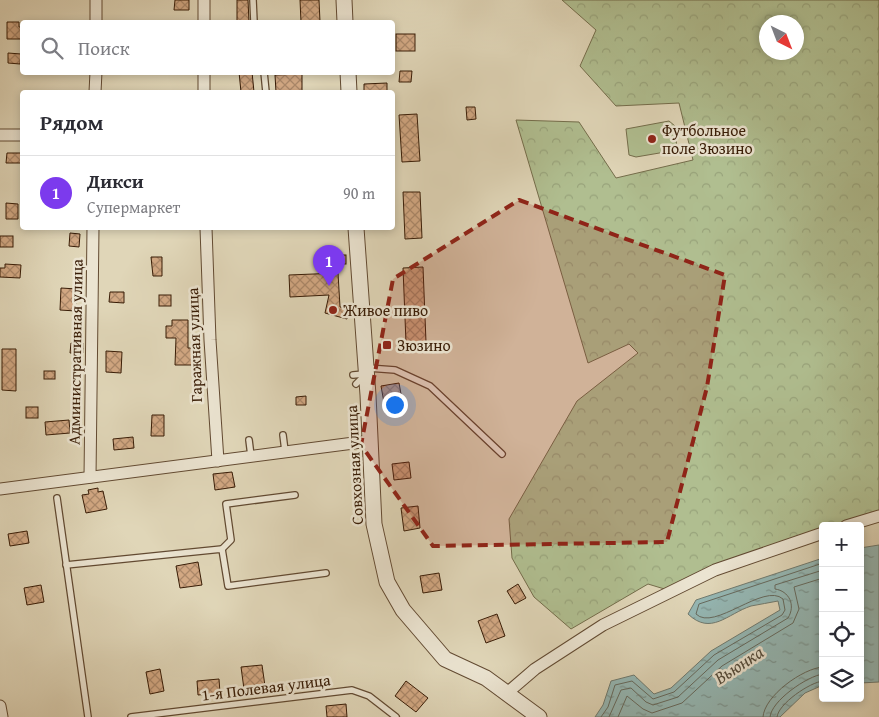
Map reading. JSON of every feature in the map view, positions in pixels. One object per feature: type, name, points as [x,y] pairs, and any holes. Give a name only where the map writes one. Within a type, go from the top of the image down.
[{"type":"street","points":[[96,0],[96,20]]},
{"type":"street","points":[[204,0],[204,20]]},
{"type":"street","points":[[344,0],[345,20]]},
{"type":"street","points":[[96,75],[96,90]]},
{"type":"street","points":[[204,75],[204,90]]},
{"type":"street","points":[[348,75],[349,90]]},
{"type":"street","points":[[0,135],[20,135]]},
{"type":"street","name":"Административная улица","points":[[90,477],[93,230]]},
{"type":"street","name":"Гаражная улица","points":[[206,230],[210,340],[218,461]]},
{"type":"street","name":"Совхозная улица","points":[[356,230],[360,375],[368,441],[374,524],[387,582],[403,610],[446,659],[486,678],[539,717]]},
{"type":"street","points":[[0,489],[368,441]]},
{"type":"street","points":[[859,522],[879,516]]},
{"type":"street","points":[[507,693],[535,669],[603,625],[714,570],[819,534]]},
{"type":"street","points":[[0,706],[2,717]]},
{"type":"lane","points":[[253,0],[254,20]]},
{"type":"lane","points":[[264,75],[266,90]]},
{"type":"lane","points":[[360,375],[395,370],[430,386],[502,454]]},
{"type":"lane","points":[[283,435],[285,451]]},
{"type":"lane","points":[[249,440],[251,456]]},
{"type":"lane","points":[[66,566],[222,549],[231,540],[226,504],[295,494]]},
{"type":"lane","points":[[56,498],[88,717]]},
{"type":"lane","points":[[222,549],[228,586],[326,572]]},
{"type":"lane","name":"1-я Полевая улица","points":[[131,717],[352,690],[370,696],[396,717]]},
{"type":"highlighted area","points":[[519,200],[725,275],[707,387],[667,542],[433,546],[361,445],[393,279]]},
{"type":"green space","points":[[562,0],[879,0],[879,514],[858,522],[819,522],[819,536],[671,591],[648,584],[571,629],[534,597],[512,558],[509,519],[577,401],[638,353],[629,344],[588,363],[516,120],[579,122],[616,178],[693,160],[679,103],[616,106],[580,66],[596,30]]},
{"type":"green space","name":"Футбольное поле Зюзино","points":[[669,121],[675,126],[677,150],[636,157],[629,155],[626,129]]},
{"type":"water","points":[[879,545],[879,682],[864,683],[864,547]]},
{"type":"water","name":"Вьюнка","points":[[819,559],[819,687],[805,693],[780,717],[595,717],[603,705],[611,681],[634,675],[654,694],[671,688],[711,651],[780,610],[778,601],[751,606],[719,621],[704,623],[688,614],[696,600]]},
{"type":"building","points":[[175,0],[189,0],[189,10],[174,10]]},
{"type":"building","points":[[237,0],[248,0],[249,20],[237,20]]},
{"type":"building","points":[[300,0],[319,0],[320,20],[301,20]]},
{"type":"building","points":[[7,22],[19,22],[20,39],[7,39]]},
{"type":"building","points":[[396,34],[415,34],[415,51],[396,51]]},
{"type":"building","points":[[8,53],[20,54],[20,64],[8,63]]},
{"type":"building","points":[[400,71],[412,71],[411,82],[399,82]]},
{"type":"building","points":[[239,75],[252,75],[254,90],[241,90]]},
{"type":"building","points":[[275,75],[302,75],[302,90],[276,90]]},
{"type":"building","points":[[387,83],[387,90],[364,90],[364,84]]},
{"type":"building","points":[[466,107],[475,107],[476,119],[467,120]]},
{"type":"building","points":[[417,114],[420,161],[402,162],[399,115]]},
{"type":"building","points":[[7,153],[20,153],[20,163],[6,163]]},
{"type":"building","points":[[403,192],[420,192],[422,238],[405,239]]},
{"type":"building","points":[[6,203],[18,204],[18,219],[6,219]]},
{"type":"building","points":[[70,233],[80,234],[79,247],[69,246]]},
{"type":"building","points":[[0,236],[13,236],[13,247],[0,247]]},
{"type":"building","points":[[335,255],[346,255],[346,264],[335,264]]},
{"type":"building","points":[[151,257],[162,257],[162,276],[153,276]]},
{"type":"building","points":[[5,264],[21,265],[20,278],[0,277],[0,268],[5,268]]},
{"type":"building","points":[[423,267],[426,342],[406,343],[403,268]]},
{"type":"building","points":[[338,273],[340,307],[349,309],[347,319],[325,313],[329,295],[290,297],[289,275]]},
{"type":"building","points":[[61,288],[77,289],[76,311],[60,310]]},
{"type":"building","points":[[110,292],[124,292],[124,303],[109,302]]},
{"type":"building","points":[[159,295],[171,295],[171,306],[159,306]]},
{"type":"building","points":[[172,320],[188,320],[188,348],[195,348],[194,365],[175,365],[176,338],[166,338],[166,326],[172,326]]},
{"type":"building","points":[[71,343],[83,343],[83,353],[70,353]]},
{"type":"building","points":[[2,349],[16,349],[16,391],[2,390]]},
{"type":"building","points":[[106,351],[122,352],[121,373],[106,372]]},
{"type":"building","points":[[44,371],[55,371],[55,379],[44,379]]},
{"type":"building","points":[[399,383],[404,410],[386,414],[381,386]]},
{"type":"building","points":[[306,396],[306,405],[296,405],[296,397]]},
{"type":"building","points":[[26,407],[38,407],[38,418],[26,418]]},
{"type":"building","points":[[152,415],[164,415],[164,436],[151,436]]},
{"type":"building","points":[[69,420],[70,433],[46,435],[45,422]]},
{"type":"building","points":[[133,437],[134,448],[114,450],[113,439]]},
{"type":"building","points":[[409,462],[411,478],[394,480],[392,464]]},
{"type":"building","points":[[232,472],[235,487],[215,490],[213,474]]},
{"type":"building","points":[[98,488],[98,492],[103,491],[107,509],[86,513],[82,495],[89,494],[88,490]]},
{"type":"building","points":[[418,506],[420,528],[404,531],[401,508]]},
{"type":"building","points":[[27,531],[29,543],[10,546],[8,534]]},
{"type":"building","points":[[198,562],[202,585],[180,588],[176,566]]},
{"type":"building","points":[[439,573],[442,590],[423,593],[420,576]]},
{"type":"building","points":[[518,584],[526,598],[515,604],[507,591]]},
{"type":"building","points":[[41,585],[44,602],[27,605],[24,588]]},
{"type":"building","points":[[497,614],[505,636],[486,643],[478,621]]},
{"type":"building","points":[[262,665],[265,686],[244,689],[241,667]]},
{"type":"building","points":[[160,669],[164,691],[150,694],[146,672]]},
{"type":"building","points":[[219,679],[220,693],[198,695],[197,681]]},
{"type":"building","points":[[406,681],[428,698],[416,712],[395,696]]},
{"type":"building","points":[[346,704],[347,717],[327,717],[326,706]]},
{"type":"place","name":"Футбольное поле Зюзино","points":[[652,139]]},
{"type":"place","name":"Дикси","points":[[329,286]]},
{"type":"place","name":"Живое пиво","points":[[333,310]]},
{"type":"place","name":"Зюзино","points":[[387,345]]}]
